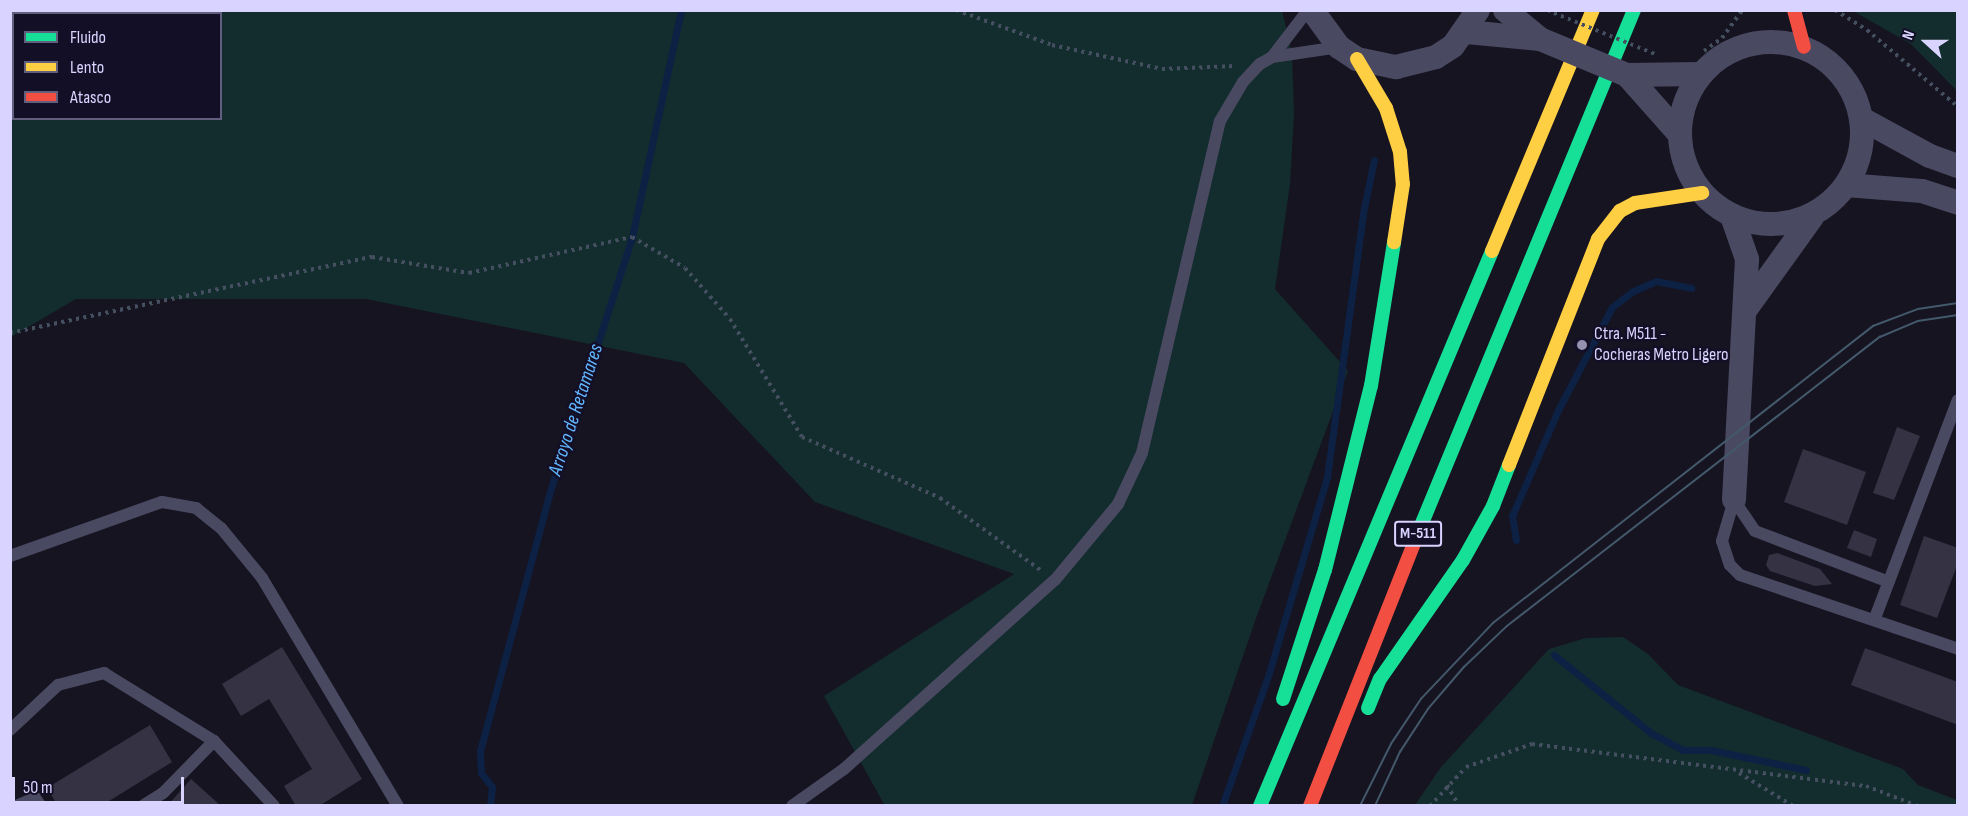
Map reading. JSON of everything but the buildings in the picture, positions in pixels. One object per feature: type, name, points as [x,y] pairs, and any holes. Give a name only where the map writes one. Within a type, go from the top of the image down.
[{"type":"highway","name":"M-511","points":[[1260,806],[1593,10]]},
{"type":"highway","name":"M-511","points":[[1311,806],[1348,702],[1634,10]]},
{"type":"highway","points":[[1794,10],[1804,47]]},
{"type":"highway","points":[[1280,709],[1324,570],[1381,334],[1403,184],[1400,152],[1386,108],[1348,53]]},
{"type":"highway","points":[[1363,719],[1380,679],[1463,560],[1493,506],[1598,239],[1620,211],[1635,203],[1702,193]]},
{"type":"highway","points":[[1311,806],[1353,738]]},
{"type":"highway","points":[[1245,806],[1257,773]]},
{"type":"street","points":[[1310,10],[1348,53],[1376,65],[1417,64],[1436,57],[1467,32],[1478,10]]},
{"type":"street","points":[[1505,10],[1540,39]]},
{"type":"street","points":[[1467,32],[1540,39],[1627,75],[1680,135]]},
{"type":"street","points":[[1627,75],[1699,65],[1748,44],[1776,42],[1804,47],[1842,75],[1855,96],[1862,119],[1857,165],[1846,185],[1812,217],[1746,309]]},
{"type":"street","points":[[1699,65],[1686,103],[1680,135],[1687,166],[1702,193],[1732,216],[1790,225],[1812,217]]},
{"type":"street","points":[[1862,119],[1930,156],[1958,166]]},
{"type":"street","points":[[1846,185],[1922,191],[1958,203]]},
{"type":"street","points":[[1732,216],[1747,259],[1746,309],[1738,376],[1734,500]]},
{"type":"lane","points":[[792,806],[844,769],[1055,580],[1118,504],[1142,453],[1221,120],[1243,82],[1260,64],[1272,57],[1310,10]]},
{"type":"lane","points":[[1272,57],[1348,53]]},
{"type":"lane","points":[[1875,618],[1958,400]]},
{"type":"lane","points":[[1734,500],[1755,531],[1889,582]]},
{"type":"lane","points":[[1734,500],[1722,541],[1730,565],[1740,575],[1867,620],[1875,618],[1958,650]]},
{"type":"lane","points":[[10,556],[162,502],[196,508],[221,528],[262,578],[398,806]]},
{"type":"lane","points":[[10,730],[58,685],[104,673],[214,741],[274,806]]},
{"type":"lane","points":[[142,806],[163,794],[214,741]]},
{"type":"lane","points":[[16,806],[35,798],[41,806]]},
{"type":"path","points":[[956,10],[1052,45],[1162,69],[1260,64]]},
{"type":"path","points":[[1548,10],[1662,57]]},
{"type":"path","points":[[1699,65],[1742,10]]},
{"type":"path","points":[[1835,10],[1867,30],[1958,107]]},
{"type":"path","points":[[10,333],[372,257],[469,273],[632,237],[685,268],[730,319],[802,437],[940,498],[1055,580]]},
{"type":"path","points":[[1431,806],[1466,766],[1532,744],[1866,786],[1918,806]]},
{"type":"path","points":[[1736,771],[1793,806]]},
{"type":"path","points":[[1447,785],[1459,806]]},
{"type":"green space","points":[[1282,10],[1292,53],[1294,115],[1290,184],[1275,289],[1348,371],[1255,621],[1192,805],[885,806],[824,696],[1014,574],[815,502],[684,363],[366,299],[76,299],[11,337],[11,11]]},
{"type":"green space","points":[[1853,11],[1957,11],[1957,91],[1911,44]]},
{"type":"green space","points":[[1623,637],[1648,654],[1678,685],[1903,769],[1918,785],[1957,800],[1957,805],[1415,805],[1441,767],[1549,649],[1586,638]]},
{"type":"waterway","name":"Arroyo de Retamares","points":[[490,806],[492,787],[481,773],[480,751],[551,488],[632,237],[681,10]]},
{"type":"waterway","points":[[1222,806],[1269,673],[1327,477],[1363,213],[1374,160]]},
{"type":"waterway","points":[[1516,540],[1512,516],[1558,410],[1612,307],[1633,291],[1656,281],[1691,288]]},
{"type":"waterway","points":[[1554,655],[1651,733],[1683,750],[1711,750],[1806,770]]},
{"type":"tram line","points":[[1360,806],[1391,744],[1421,699],[1493,623],[1873,326],[1918,309],[1958,303]]},
{"type":"tram line","points":[[1375,806],[1400,752],[1428,709],[1464,667],[1507,626],[1880,337],[1918,321],[1958,315]]},
{"type":"traffic: fast","points":[[1420,528],[1634,10]]},
{"type":"traffic: fast","points":[[1283,699],[1325,570],[1371,386],[1394,242]]},
{"type":"traffic: fast","points":[[1260,806],[1492,251]]},
{"type":"traffic: fast","points":[[1368,708],[1380,679],[1463,560],[1493,506],[1509,465]]},
{"type":"traffic: slow","points":[[1492,251],[1593,10]]},
{"type":"traffic: slow","points":[[1357,59],[1386,108],[1400,152],[1403,184],[1394,242]]},
{"type":"traffic: slow","points":[[1509,465],[1598,239],[1620,211],[1635,203],[1702,193]]},
{"type":"traffic: jam","points":[[1794,10],[1804,47]]},
{"type":"traffic: jam","points":[[1310,806],[1420,528]]},
{"type":"place","name":"Ctra. M511 - Cocheras Metro Ligero","points":[[1582,345]]}]
